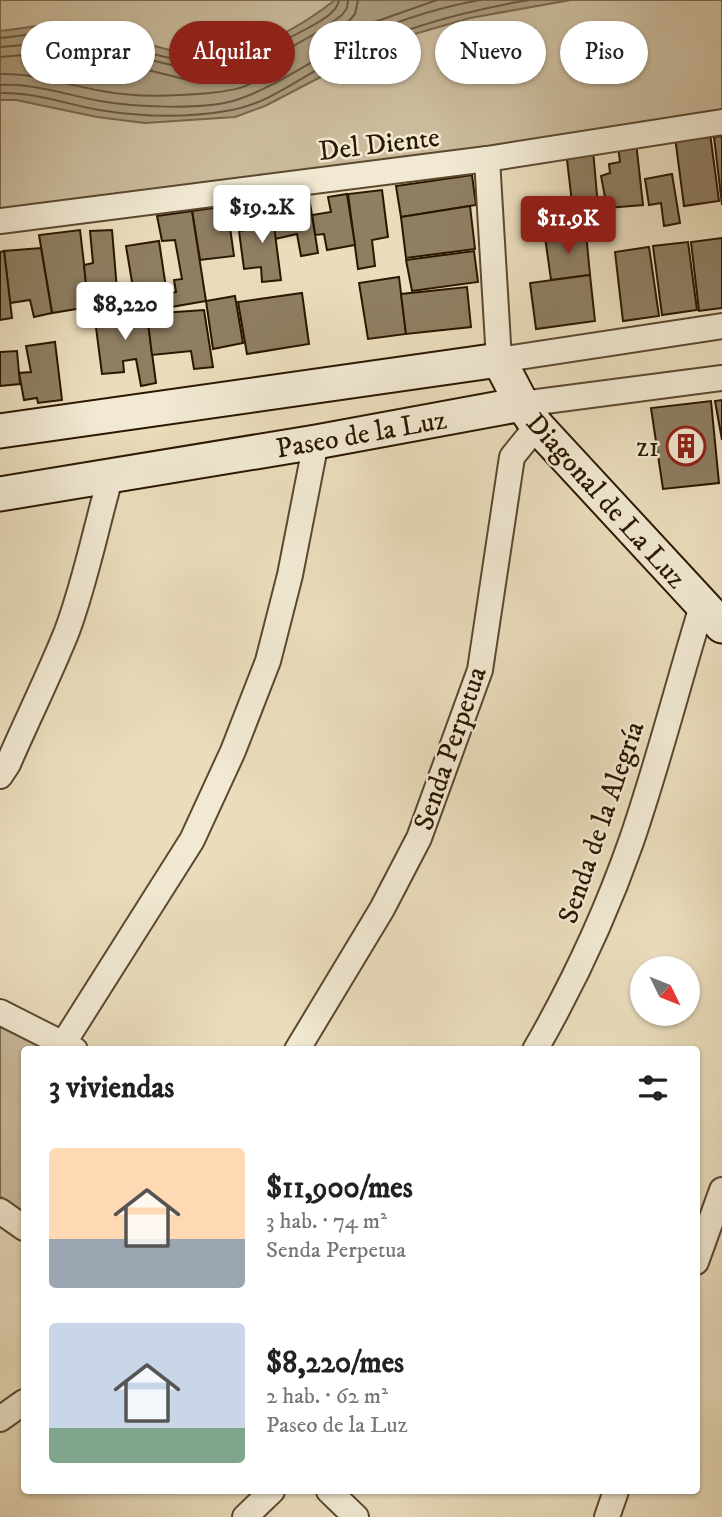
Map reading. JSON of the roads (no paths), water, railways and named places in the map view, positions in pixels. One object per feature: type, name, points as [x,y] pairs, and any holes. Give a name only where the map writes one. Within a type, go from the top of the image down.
[{"type":"street","name":"Del Diente","points":[[0,221],[487,159],[722,122]]},
{"type":"street","points":[[487,159],[499,360],[530,415]]},
{"type":"street","name":"Paseo de la Luz","points":[[0,431],[722,326]]},
{"type":"street","name":"Paseo de la Luz","points":[[0,494],[316,442],[530,415],[722,378]]},
{"type":"street","name":"Diagonal de La Luz","points":[[530,415],[712,616]]},
{"type":"street","name":"Senda Perpetua","points":[[299,1046],[382,909],[419,838],[480,670],[512,457],[530,415]]},
{"type":"street","points":[[70,1046],[192,840],[233,751],[268,661],[290,575],[316,442]]},
{"type":"street","points":[[0,776],[8,764],[67,631],[90,562],[111,475]]},
{"type":"street","name":"Senda de la Alegría","points":[[537,1046],[554,1018],[594,933],[631,842],[712,616]]},
{"type":"street","points":[[0,1012],[67,1046]]},
{"type":"street","points":[[700,1251],[722,1190]]},
{"type":"street","points":[[0,1211],[21,1226]]},
{"type":"street","points":[[0,1419],[21,1404]]},
{"type":"street","points":[[245,1517],[269,1494]]},
{"type":"street","points":[[332,1494],[356,1517]]},
{"type":"street","points":[[607,1517],[615,1494]]},
{"type":"water","points":[[335,0],[571,0],[460,21],[435,21],[435,28],[421,32],[421,21],[309,21],[309,83],[265,106],[235,117],[145,123],[97,117],[16,100],[0,100],[0,31],[21,28],[21,84],[155,84],[155,46],[169,50],[169,84],[295,84],[295,27]]},
{"type":"place","name":"z1","points":[[686,446]]}]
